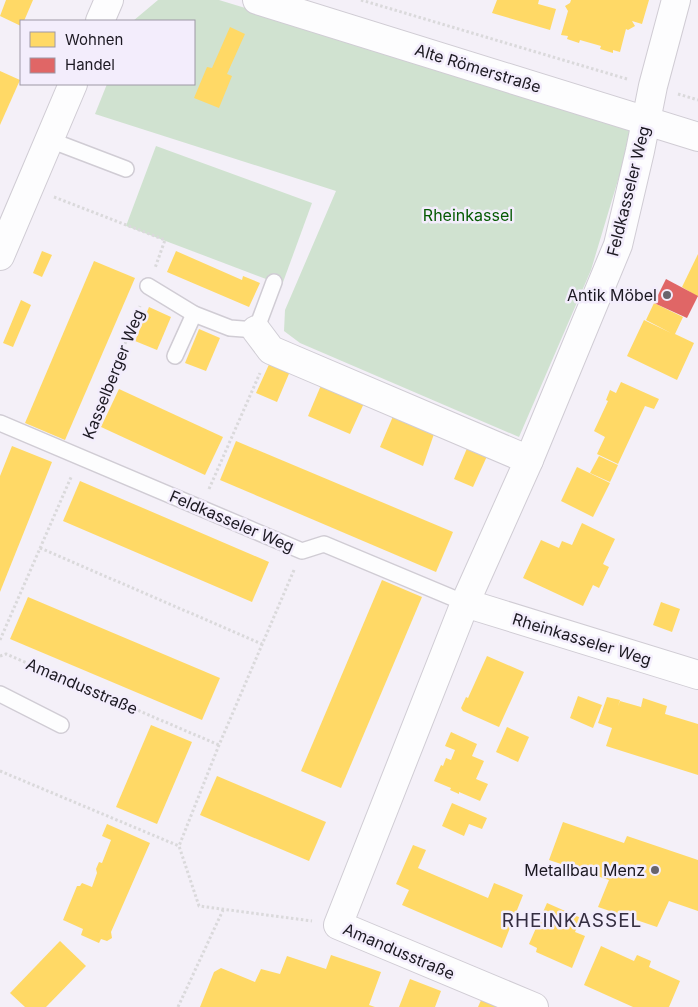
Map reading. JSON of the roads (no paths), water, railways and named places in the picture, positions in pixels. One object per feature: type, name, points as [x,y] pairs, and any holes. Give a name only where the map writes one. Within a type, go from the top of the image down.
[{"type":"street","points":[[100,20],[109,0]]},
{"type":"street","name":"Alte Römerstraße","points":[[257,0],[698,137]]},
{"type":"street","name":"Feldkasseler Weg","points":[[338,925],[465,604],[618,245],[653,86],[676,0]]},
{"type":"street","points":[[0,256],[74,85]]},
{"type":"street","points":[[263,340],[528,460]]},
{"type":"street","name":"Rheinkasseler Weg","points":[[465,604],[698,675]]},
{"type":"street","name":"Amandusstraße","points":[[338,925],[534,1007]]},
{"type":"lane","points":[[50,140],[126,169]]},
{"type":"lane","points":[[148,286],[194,314],[263,340],[274,282]]},
{"type":"lane","points":[[175,356],[194,314]]},
{"type":"lane","name":"Feldkasseler Weg","points":[[0,423],[302,551],[324,544],[465,604]]},
{"type":"lane","points":[[0,694],[62,725]]},
{"type":"place","name":"Antik Möbel","points":[[667,295]]},
{"type":"place","name":"Metallbau Menz","points":[[655,870]]},
{"type":"district","name":"RHEINKASSEL","points":[[572,920]]},
{"type":"park label","name":"Rheinkassel","points":[[468,215]]}]
